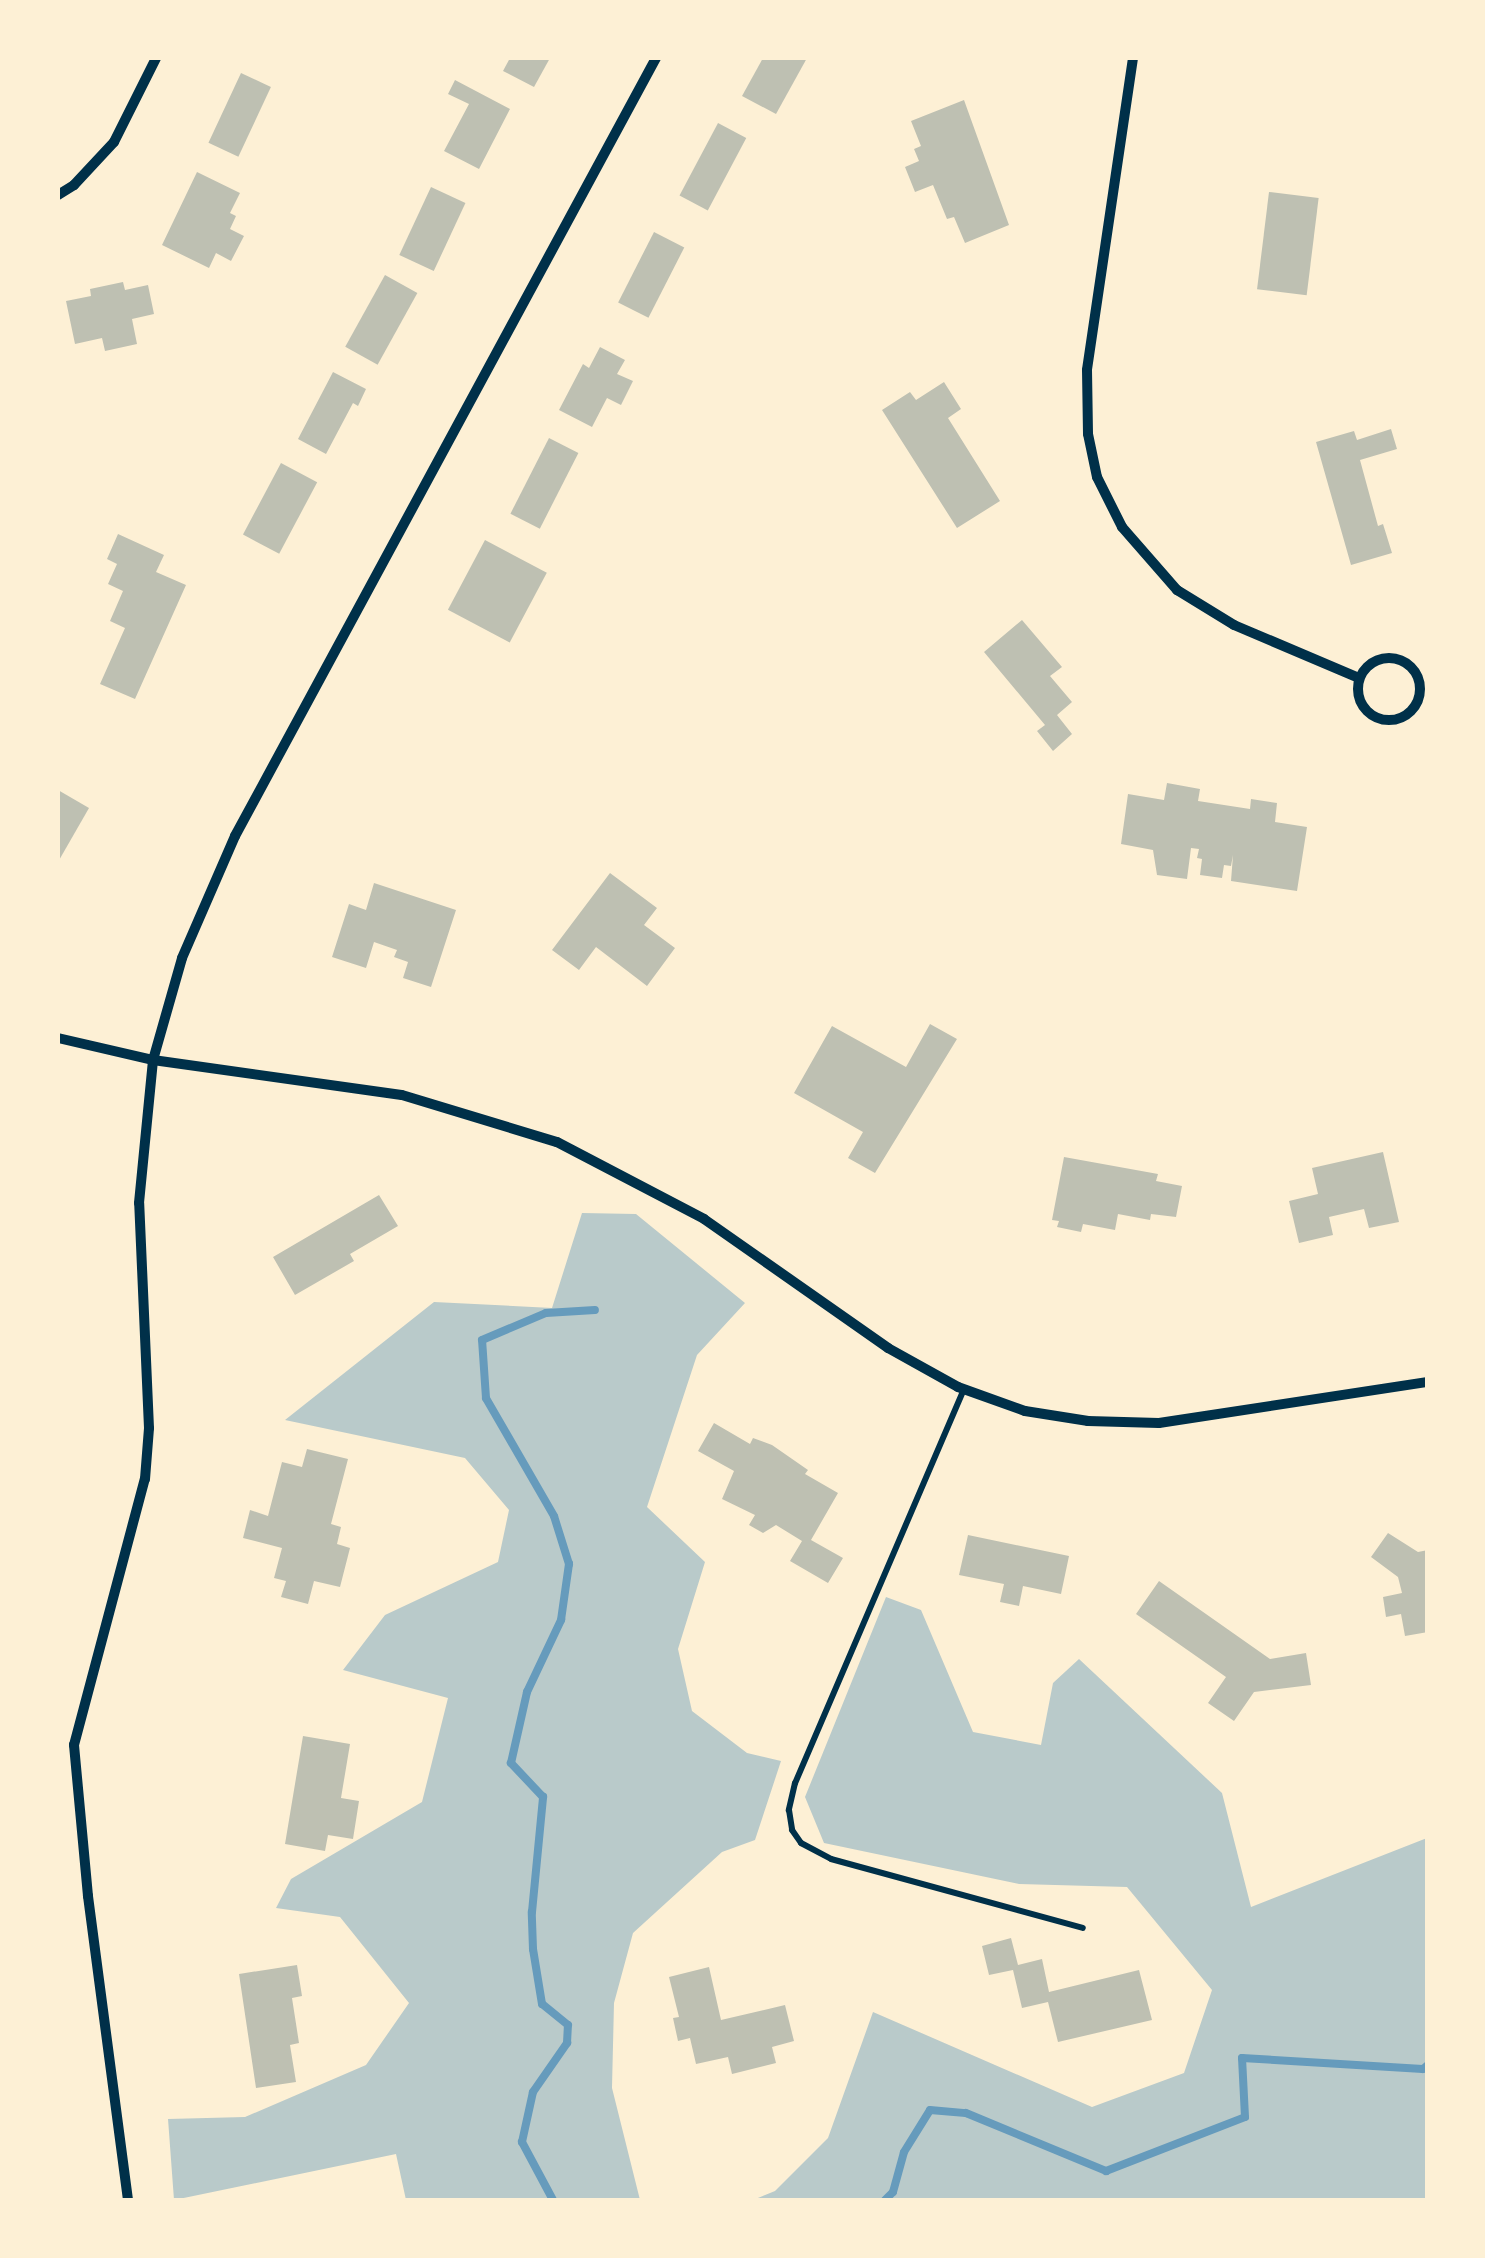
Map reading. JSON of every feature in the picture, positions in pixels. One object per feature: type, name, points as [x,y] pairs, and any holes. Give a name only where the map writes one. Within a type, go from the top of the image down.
[{"type":"street","points":[[58,195],[74,185],[114,142],[156,58]]},
{"type":"street","points":[[128,2200],[88,1896],[74,1745],[145,1479],[149,1428],[138,1204],[153,1060],[182,958],[235,836],[656,58]]},
{"type":"street","points":[[1133,58],[1087,370],[1088,434],[1097,477],[1122,527],[1177,590],[1234,625],[1359,678]]},
{"type":"street","points":[[1380,658],[1400,660],[1415,672],[1418,700],[1406,716],[1378,719],[1358,698],[1359,678],[1380,658]]},
{"type":"street","points":[[58,1038],[153,1060],[402,1096],[557,1142],[704,1219],[888,1348],[964,1389],[1025,1411],[1088,1421],[1158,1423],[1428,1382]]},
{"type":"lane","points":[[964,1389],[795,1783],[789,1810],[792,1830],[801,1843],[830,1859],[1083,1928]]},
{"type":"shaded area","points":[[582,1213],[636,1214],[745,1303],[697,1355],[647,1507],[705,1562],[678,1649],[692,1711],[747,1753],[781,1761],[755,1840],[722,1852],[633,1933],[614,2003],[612,2088],[640,2200],[406,2200],[396,2154],[174,2200],[168,2119],[245,2117],[366,2065],[409,2003],[340,1917],[276,1908],[291,1879],[422,1802],[448,1698],[343,1670],[385,1615],[498,1562],[509,1510],[465,1458],[285,1420],[434,1302],[552,1308]]},
{"type":"shaded area","points":[[886,1597],[921,1610],[973,1732],[1041,1745],[1053,1683],[1079,1659],[1222,1793],[1251,1907],[1427,1838],[1427,2200],[753,2200],[775,2191],[828,2138],[873,2012],[1092,2107],[1184,2073],[1212,1990],[1127,1887],[1019,1884],[824,1843],[805,1797]]},
{"type":"building","points":[[510,58],[550,58],[534,87],[503,71]]},
{"type":"building","points":[[763,58],[807,58],[776,114],[742,96]]},
{"type":"building","points":[[241,73],[271,87],[238,157],[208,143]]},
{"type":"building","points":[[455,80],[510,109],[479,169],[444,151],[469,104],[448,94]]},
{"type":"building","points":[[964,100],[1009,225],[965,243],[954,217],[947,219],[933,185],[915,192],[905,167],[919,161],[914,149],[921,146],[911,121]]},
{"type":"building","points":[[718,123],[746,138],[708,210],[680,195]]},
{"type":"building","points":[[197,172],[240,193],[230,213],[236,216],[230,229],[244,236],[231,261],[216,253],[209,268],[162,245]]},
{"type":"building","points":[[431,187],[465,203],[434,271],[399,255]]},
{"type":"building","points":[[1269,192],[1319,198],[1307,295],[1257,289]]},
{"type":"building","points":[[654,232],[684,247],[648,318],[618,302]]},
{"type":"building","points":[[385,275],[417,293],[378,365],[345,347]]},
{"type":"building","points":[[123,282],[125,290],[148,285],[154,314],[132,319],[137,344],[105,351],[102,338],[75,344],[66,301],[91,296],[90,289]]},
{"type":"building","points":[[600,347],[625,360],[617,374],[633,381],[621,405],[607,398],[592,427],[559,410],[583,364],[589,368]]},
{"type":"building","points":[[333,372],[366,389],[358,406],[353,403],[326,454],[298,439]]},
{"type":"building","points":[[944,382],[961,409],[948,418],[1000,501],[957,528],[882,410],[910,392],[916,400]]},
{"type":"building","points":[[1391,429],[1397,449],[1360,460],[1378,526],[1383,524],[1392,553],[1351,565],[1316,442],[1354,431],[1357,440]]},
{"type":"building","points":[[549,438],[578,453],[540,529],[510,514]]},
{"type":"building","points":[[281,463],[317,482],[279,554],[243,535]]},
{"type":"building","points":[[118,534],[164,555],[156,572],[186,585],[135,699],[100,684],[125,628],[110,621],[123,591],[108,584],[117,564],[107,559]]},
{"type":"building","points":[[485,540],[547,573],[510,643],[448,610]]},
{"type":"building","points":[[1022,620],[1062,667],[1050,676],[1072,702],[1057,715],[1072,734],[1053,751],[1037,731],[1045,725],[984,652]]},
{"type":"building","points":[[1167,783],[1200,789],[1198,801],[1250,809],[1251,799],[1277,803],[1275,822],[1307,827],[1297,891],[1231,881],[1233,855],[1231,866],[1224,865],[1222,878],[1200,875],[1199,849],[1191,848],[1187,879],[1157,875],[1153,850],[1121,844],[1128,794],[1164,800]]},
{"type":"building","points":[[58,790],[89,808],[58,862]]},
{"type":"building","points":[[610,873],[657,908],[644,925],[675,948],[647,986],[596,947],[579,970],[552,950]]},
{"type":"building","points":[[374,883],[456,910],[431,987],[403,978],[408,962],[394,957],[397,950],[374,942],[366,968],[332,957],[349,904],[366,910]]},
{"type":"building","points":[[930,1024],[957,1039],[875,1173],[848,1158],[863,1132],[794,1093],[832,1026],[906,1067]]},
{"type":"building","points":[[1383,1152],[1399,1222],[1369,1228],[1364,1209],[1329,1217],[1333,1235],[1299,1243],[1289,1201],[1318,1194],[1312,1168]]},
{"type":"building","points":[[1064,1157],[1158,1174],[1156,1181],[1182,1186],[1176,1217],[1151,1214],[1150,1220],[1118,1214],[1115,1230],[1083,1224],[1081,1232],[1057,1227],[1059,1221],[1052,1220]]},
{"type":"building","points":[[379,1195],[398,1226],[350,1254],[354,1261],[295,1295],[273,1257]]},
{"type":"building","points":[[714,1423],[750,1444],[753,1438],[772,1445],[808,1470],[805,1474],[838,1493],[811,1540],[843,1558],[828,1583],[790,1561],[802,1541],[776,1525],[763,1533],[749,1525],[755,1515],[722,1499],[734,1471],[698,1451]]},
{"type":"building","points":[[307,1449],[348,1459],[331,1524],[341,1527],[337,1544],[350,1548],[340,1587],[314,1581],[308,1604],[281,1597],[286,1581],[274,1578],[282,1548],[243,1538],[250,1510],[268,1516],[282,1462],[302,1467]]},
{"type":"building","points":[[1388,1533],[1418,1552],[1428,1550],[1428,1632],[1405,1636],[1401,1614],[1386,1617],[1383,1597],[1402,1593],[1398,1577],[1371,1557]]},
{"type":"building","points":[[968,1535],[1069,1556],[1061,1594],[1023,1586],[1019,1606],[1000,1602],[1004,1584],[959,1575]]},
{"type":"building","points":[[1159,1581],[1270,1659],[1306,1653],[1311,1685],[1254,1692],[1234,1721],[1208,1703],[1226,1677],[1136,1614]]},
{"type":"building","points":[[303,1736],[350,1744],[341,1798],[359,1801],[353,1839],[328,1835],[325,1851],[285,1844]]},
{"type":"building","points":[[1011,1938],[1018,1965],[1042,1959],[1049,1992],[1139,1970],[1152,2020],[1058,2042],[1048,2002],[1022,2008],[1013,1970],[989,1975],[982,1946]]},
{"type":"building","points":[[297,1965],[302,1996],[292,1998],[299,2043],[290,2045],[296,2082],[256,2088],[239,1974]]},
{"type":"building","points":[[709,1967],[721,2020],[785,2005],[794,2041],[772,2047],[776,2063],[732,2074],[728,2057],[696,2064],[690,2038],[678,2041],[673,2018],[679,2017],[669,1977]]},
{"type":"waterway","points":[[553,2200],[522,2142],[533,2092],[567,2043],[568,2025],[542,2004],[533,1949],[532,1912],[543,1797],[511,1763],[527,1692],[561,1620],[569,1564],[554,1516],[486,1398],[482,1340],[546,1313],[595,1310]]},
{"type":"waterway","points":[[885,2200],[893,2192],[904,2152],[930,2110],[966,2113],[1106,2171],[1245,2117],[1242,2058],[1423,2069],[1428,2065]]}]
